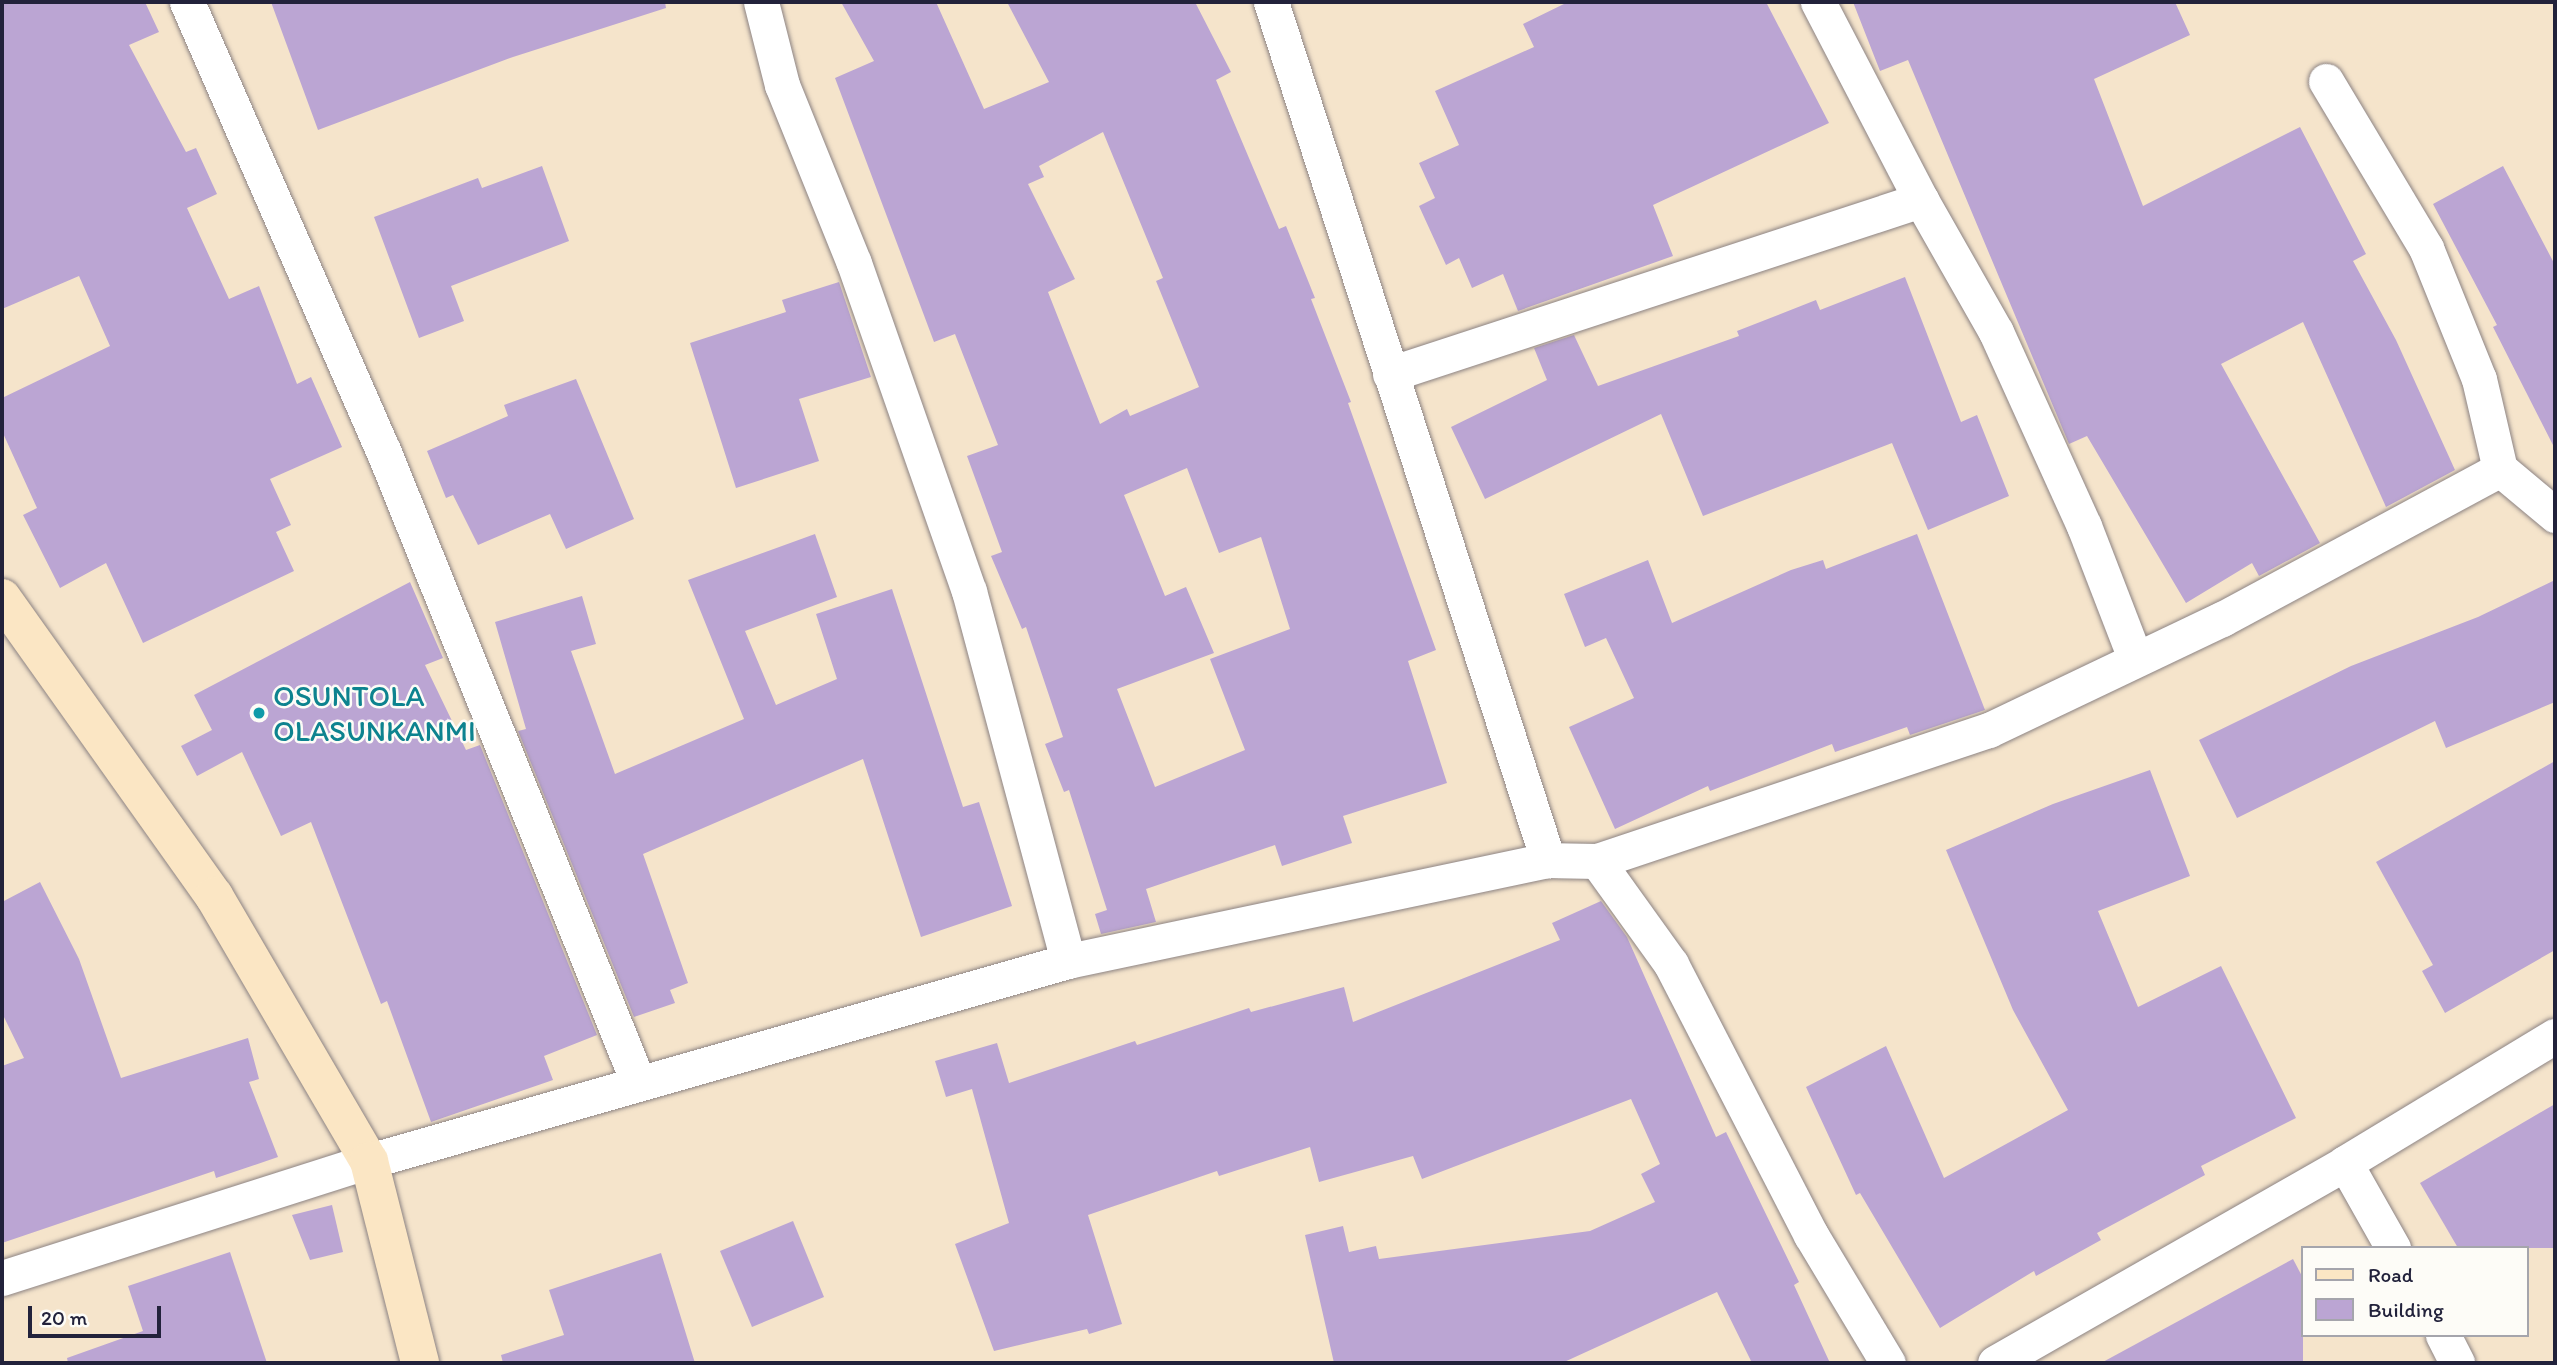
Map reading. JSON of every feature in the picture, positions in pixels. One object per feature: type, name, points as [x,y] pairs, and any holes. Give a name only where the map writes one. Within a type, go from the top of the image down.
[{"type":"main road","points":[[2,598],[214,896],[369,1161],[420,1363]]},
{"type":"street","points":[[187,2],[383,450],[638,1082]]},
{"type":"street","points":[[761,2],[782,85],[854,263],[969,591],[1068,961]]},
{"type":"street","points":[[1271,2],[1548,860]]},
{"type":"street","points":[[1818,2],[1921,200],[1996,332],[2084,526],[2135,658]]},
{"type":"street","points":[[2326,81],[2426,248],[2479,379],[2500,469],[2555,515]]},
{"type":"street","points":[[1390,374],[1921,200]]},
{"type":"street","points":[[2,1278],[369,1161],[1068,961],[1548,860],[1597,862],[1989,730],[2135,658],[2222,619],[2500,469]]},
{"type":"street","points":[[1597,862],[1671,964],[1811,1235],[1888,1363]]},
{"type":"street","points":[[1995,1363],[2345,1163],[2555,1036]]},
{"type":"street","points":[[2345,1163],[2392,1246]]},
{"type":"street","points":[[2444,1337],[2457,1363]]},
{"type":"building","points":[[2,2],[145,2],[159,32],[129,45],[186,152],[196,148],[217,194],[187,208],[229,299],[259,286],[297,384],[311,377],[342,447],[270,479],[291,525],[276,532],[294,571],[143,643],[106,563],[60,588],[23,515],[37,508],[2,431],[2,398],[110,346],[79,276],[2,309]]},
{"type":"building","points":[[271,2],[665,2],[666,8],[513,57],[318,130]]},
{"type":"building","points":[[841,2],[936,2],[984,109],[1049,82],[1007,2],[1195,2],[1231,72],[1216,80],[1279,229],[1286,226],[1315,298],[1311,299],[1351,402],[1348,403],[1436,650],[1408,661],[1447,783],[1343,816],[1352,843],[1282,866],[1275,845],[1146,889],[1156,922],[1101,934],[1095,914],[1107,910],[1069,790],[1064,792],[1045,744],[1063,737],[1026,627],[1022,629],[991,556],[1002,552],[967,456],[998,445],[955,334],[934,342],[835,78],[874,61]],"holes":[[[1103,132],[1163,278],[1156,281],[1199,387],[1130,416],[1127,409],[1100,424],[1048,292],[1075,279],[1028,184],[1044,177],[1039,166]],[[1187,468],[1219,553],[1261,537],[1290,629],[1210,659],[1245,750],[1155,787],[1117,689],[1214,653],[1186,587],[1165,596],[1124,495]]]},
{"type":"building","points":[[1568,2],[1766,2],[1829,123],[1653,205],[1673,256],[1518,311],[1503,274],[1472,288],[1459,258],[1446,265],[1419,206],[1435,198],[1419,163],[1459,145],[1435,91],[1534,47],[1523,24]]},
{"type":"building","points":[[1853,2],[2175,2],[2190,35],[2094,79],[2143,206],[2300,127],[2366,254],[2353,261],[2396,340],[2455,470],[2386,507],[2303,322],[2221,364],[2320,543],[2259,576],[2252,563],[2186,603],[2087,436],[2069,444],[1908,60],[1880,71]]},
{"type":"building","points":[[542,166],[569,241],[451,286],[464,321],[419,338],[374,217],[478,178],[482,188]]},
{"type":"building","points":[[2503,166],[2555,265],[2555,449],[2493,327],[2497,325],[2433,204]]},
{"type":"building","points":[[1905,277],[1961,422],[1977,415],[2009,496],[1928,530],[1892,443],[1703,516],[1661,414],[1485,499],[1451,427],[1547,380],[1534,348],[1574,335],[1598,386],[1739,336],[1737,331],[1816,300],[1820,310]]},
{"type":"building","points":[[839,282],[871,377],[799,399],[819,461],[736,488],[690,343],[786,312],[782,300]]},
{"type":"building","points":[[576,379],[634,519],[566,549],[550,514],[478,545],[453,495],[446,498],[427,451],[508,416],[504,405]]},
{"type":"building","points":[[815,534],[837,597],[745,631],[776,705],[837,679],[816,614],[892,589],[963,807],[979,802],[1012,906],[921,937],[863,759],[643,854],[688,983],[670,990],[675,1003],[634,1017],[518,731],[526,729],[495,622],[582,596],[596,644],[571,651],[615,774],[744,719],[688,580]]},
{"type":"building","points":[[1917,534],[1985,710],[1910,735],[1907,727],[1835,752],[1832,744],[1710,791],[1708,786],[1615,829],[1569,727],[1634,698],[1606,638],[1585,647],[1564,594],[1648,560],[1672,623],[1791,570],[1823,560],[1826,569]]},
{"type":"building","points":[[2555,580],[2555,702],[2446,748],[2435,721],[2237,818],[2199,740],[2351,666],[2478,617]]},
{"type":"building","points":[[410,582],[443,658],[425,665],[466,750],[480,745],[597,1035],[544,1056],[553,1080],[431,1122],[387,1001],[381,1004],[311,822],[281,836],[242,752],[197,776],[181,746],[212,730],[194,695]]},
{"type":"building","points":[[2555,761],[2555,950],[2445,1013],[2422,971],[2433,965],[2376,862]]},
{"type":"building","points":[[2150,770],[2190,876],[2098,911],[2138,1007],[2221,966],[2296,1118],[2201,1166],[2205,1175],[2097,1233],[2101,1240],[2036,1276],[2034,1271],[1940,1328],[1860,1193],[1856,1195],[1806,1087],[1886,1046],[1944,1178],[2068,1110],[2013,1010],[1946,850],[2053,804]]},
{"type":"building","points":[[40,882],[79,959],[121,1078],[248,1038],[259,1079],[249,1082],[278,1157],[216,1178],[214,1171],[2,1243],[2,1066],[24,1058],[2,1013],[2,902]]},
{"type":"building","points":[[1601,901],[1627,937],[1716,1137],[1726,1132],[1799,1282],[1794,1285],[1830,1363],[1752,1363],[1717,1292],[1562,1363],[1334,1363],[1305,1235],[1343,1226],[1349,1252],[1376,1246],[1379,1259],[1590,1231],[1655,1202],[1641,1174],[1660,1164],[1631,1099],[1422,1179],[1413,1156],[1319,1182],[1310,1147],[1219,1176],[1217,1171],[1088,1215],[1122,1324],[1089,1334],[1087,1329],[994,1351],[955,1244],[1009,1223],[972,1089],[946,1097],[935,1061],[997,1043],[1009,1083],[1135,1041],[1137,1045],[1249,1008],[1251,1012],[1344,987],[1353,1022],[1560,940],[1552,923]]},
{"type":"building","points":[[2555,1104],[2555,1248],[2457,1246],[2420,1183]]},
{"type":"building","points":[[332,1205],[343,1252],[310,1260],[292,1215]]},
{"type":"building","points":[[793,1221],[824,1297],[752,1327],[720,1251]]},
{"type":"building","points":[[230,1252],[267,1363],[68,1363],[67,1358],[143,1331],[128,1286]]},
{"type":"building","points":[[661,1253],[695,1363],[503,1363],[501,1355],[564,1335],[549,1290]]},
{"type":"building","points":[[2293,1259],[2302,1276],[2303,1363],[2101,1363]]},
{"type":"place","name":"OSUNTOLA OLASUNKANMI","points":[[259,713]]}]
